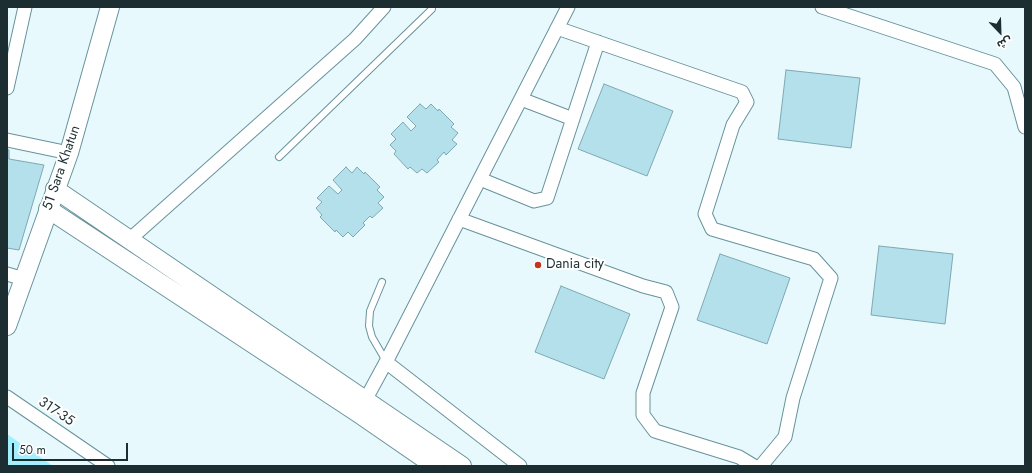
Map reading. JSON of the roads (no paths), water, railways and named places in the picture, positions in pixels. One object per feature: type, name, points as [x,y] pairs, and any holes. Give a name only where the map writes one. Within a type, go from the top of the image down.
[{"type":"street","points":[[7,88],[25,7]]},
{"type":"street","name":"51 Sara Khatun","points":[[7,326],[15,277],[48,209],[69,153],[110,7]]},
{"type":"street","points":[[129,240],[355,39],[384,7]]},
{"type":"street","points":[[362,407],[568,7]]},
{"type":"street","points":[[822,7],[995,64],[1014,86],[1025,127]]},
{"type":"street","points":[[557,28],[742,92],[747,102],[733,125],[705,214],[712,229],[814,259],[831,278],[793,398],[785,437],[761,466]]},
{"type":"street","points":[[480,178],[534,200],[547,198],[598,42]]},
{"type":"street","points":[[521,99],[573,119]]},
{"type":"street","points":[[7,140],[69,153]]},
{"type":"street","points":[[55,190],[129,240],[362,407],[435,466]]},
{"type":"street","points":[[48,209],[362,407],[462,466]]},
{"type":"street","points":[[459,219],[643,286],[666,292],[672,307],[643,393],[643,415],[655,431],[739,458],[754,466]]},
{"type":"street","points":[[386,362],[520,466]]},
{"type":"street","name":"317-35","points":[[7,397],[108,466]]},
{"type":"lane","points":[[279,157],[432,9],[432,7]]},
{"type":"lane","points":[[382,282],[370,310],[369,326],[372,337],[386,362]]},
{"type":"place","name":"Dania city","points":[[538,265]]}]
